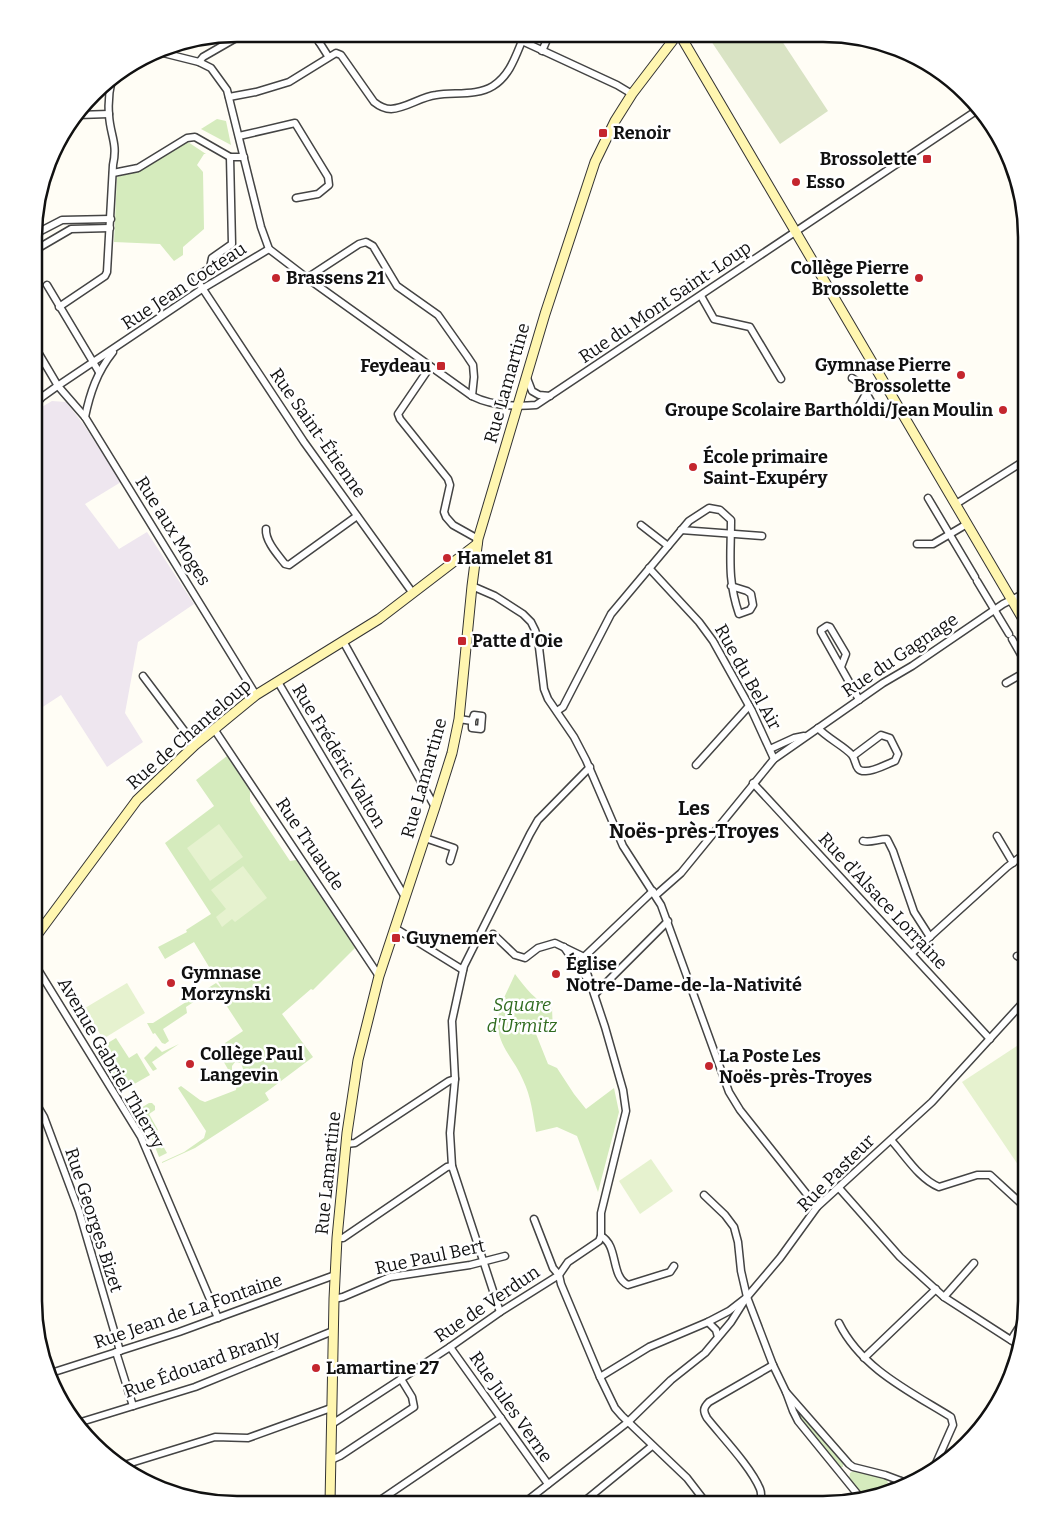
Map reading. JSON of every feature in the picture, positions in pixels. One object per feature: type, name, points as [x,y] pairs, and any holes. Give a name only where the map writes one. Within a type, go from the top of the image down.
[{"type":"street","points":[[319,42],[328,56]]},
{"type":"street","points":[[229,97],[283,84],[336,53],[341,55],[374,102],[380,107],[400,108],[434,95],[480,92],[492,87],[510,69],[522,42]]},
{"type":"street","points":[[530,42],[542,50],[617,84],[632,94]]},
{"type":"street","points":[[542,50],[546,42]]},
{"type":"street","name":"Rue Lamartine","points":[[330,1496],[333,1331],[337,1238],[346,1144],[358,1060],[379,976],[436,807],[459,719],[478,542],[526,376],[595,162],[615,122],[632,94],[673,42]]},
{"type":"street","points":[[682,42],[1018,611]]},
{"type":"street","points":[[199,62],[203,57],[228,43]]},
{"type":"street","points":[[170,55],[199,62],[211,68],[227,90],[260,228],[269,249],[306,278],[472,396],[484,402],[518,407]]},
{"type":"street","points":[[60,307],[105,276],[107,272],[113,164],[116,152],[109,114],[110,90]]},
{"type":"street","name":"Rue du Mont Saint-Loup","points":[[518,407],[536,405],[550,396],[973,113]]},
{"type":"street","points":[[86,115],[109,114]]},
{"type":"street","points":[[239,136],[294,123],[328,177],[330,185],[318,194],[296,198]]},
{"type":"street","points":[[113,173],[138,168],[188,138],[195,137],[230,157],[244,157]]},
{"type":"street","points":[[202,289],[195,277],[210,268],[212,258],[232,244],[230,157]]},
{"type":"street","points":[[43,230],[62,220],[111,219]]},
{"type":"street","points":[[42,246],[71,229],[110,228]]},
{"type":"street","points":[[306,278],[359,244],[366,242],[373,246],[397,286],[438,315],[467,356],[472,365],[474,377],[472,396]]},
{"type":"street","name":"Rue Jean Cocteau","points":[[42,397],[202,289],[269,249]]},
{"type":"street","points":[[47,285],[99,372]]},
{"type":"street","name":"Rue Saint-Étienne","points":[[202,289],[304,442],[412,592]]},
{"type":"street","points":[[701,296],[714,319],[750,327],[781,379]]},
{"type":"street","name":"Rue Jean Cocteau","points":[[85,417],[90,393],[99,372],[116,348]]},
{"type":"street","name":"Rue aux Moges","points":[[42,359],[58,386],[85,417],[256,695]]},
{"type":"street","points":[[430,366],[398,414],[448,479],[450,485],[444,512],[446,518],[452,525],[478,542]]},
{"type":"street","points":[[526,376],[532,391],[539,395],[550,396]]},
{"type":"street","points":[[852,378],[861,384],[878,412]]},
{"type":"street","points":[[858,408],[867,392],[883,381]]},
{"type":"street","points":[[956,504],[1018,465]]},
{"type":"street","points":[[928,498],[1018,650]]},
{"type":"street","points":[[557,711],[563,706],[611,614],[689,521],[709,508],[720,510],[730,520],[729,573],[731,586],[739,614],[750,610],[753,605],[751,594],[731,586]]},
{"type":"street","points":[[266,529],[266,535],[279,556],[285,564],[289,565],[357,516]]},
{"type":"street","points":[[917,544],[933,544],[967,524]]},
{"type":"street","points":[[641,525],[668,546]]},
{"type":"street","points":[[681,530],[762,536]]},
{"type":"street","name":"Rue de Chanteloup","points":[[42,928],[137,800],[195,745],[256,695],[379,619],[478,542]]},
{"type":"street","name":"Rue du Bel Air","points":[[649,568],[714,640],[749,706],[774,759]]},
{"type":"street","points":[[472,586],[495,596],[523,614],[531,622],[538,639],[544,689],[590,767],[624,846],[655,893],[668,920],[729,1092],[740,1110],[817,1207]]},
{"type":"street","name":"Rue du Gagnage","points":[[584,959],[655,893],[681,873],[774,759],[805,736],[1018,596]]},
{"type":"street","points":[[841,667],[846,654],[830,627],[827,626],[821,632],[859,700]]},
{"type":"street","points":[[343,641],[436,807]]},
{"type":"street","points":[[143,676],[195,745]]},
{"type":"street","points":[[1006,683],[1018,676]]},
{"type":"street","name":"Rue Frédéric Valton","points":[[278,682],[405,897]]},
{"type":"street","points":[[696,766],[749,706]]},
{"type":"street","points":[[459,719],[472,721]]},
{"type":"street","points":[[818,728],[828,738],[853,756],[856,767],[866,772],[895,760],[898,754],[890,738],[881,735],[853,756]]},
{"type":"street","name":"Rue Truaude","points":[[214,729],[379,976]]},
{"type":"street","name":"Rue du Gagnage","points":[[770,749],[794,738],[805,736]]},
{"type":"street","points":[[500,1312],[452,1166],[450,1133],[455,1079],[452,1021],[463,970],[530,834],[538,820],[590,767]]},
{"type":"street","name":"Rue d'Alsace Lorraine","points":[[753,783],[990,1039]]},
{"type":"street","points":[[997,836],[1013,862]]},
{"type":"street","points":[[425,838],[454,848],[450,861]]},
{"type":"street","points":[[862,841],[869,842],[887,839],[914,912],[930,937]]},
{"type":"street","points":[[912,953],[1018,858]]},
{"type":"street","points":[[595,994],[668,920]]},
{"type":"street","points":[[395,928],[463,970]]},
{"type":"street","points":[[492,934],[515,955],[525,958],[538,948],[555,943],[584,959],[623,1090],[626,1110],[601,1213],[601,1236],[606,1239],[611,1247],[618,1274],[623,1282],[628,1285],[670,1272],[674,1266]]},
{"type":"street","points":[[563,946],[574,963],[590,980]]},
{"type":"street","points":[[574,963],[584,959]]},
{"type":"street","name":"Avenue Gabriel Thierry","points":[[42,976],[141,1137],[218,1318]]},
{"type":"street","name":"Rue Pasteur","points":[[600,1377],[649,1347],[729,1311],[747,1297],[780,1258],[817,1207],[932,1102],[1018,1008]]},
{"type":"street","points":[[346,1144],[355,1143],[448,1081],[455,1079]]},
{"type":"street","name":"Rue Georges Bizet","points":[[42,1114],[79,1211],[133,1406]]},
{"type":"street","points":[[891,1140],[924,1177],[933,1184],[939,1186],[977,1175],[990,1175],[1018,1201]]},
{"type":"street","points":[[337,1238],[343,1238],[447,1167],[452,1166]]},
{"type":"street","points":[[839,1188],[900,1258],[944,1297],[1014,1342]]},
{"type":"street","points":[[704,1195],[721,1210],[734,1227],[747,1297],[773,1365],[798,1421],[856,1493]]},
{"type":"street","points":[[534,1220],[553,1268],[559,1275],[574,1318],[615,1408],[687,1478],[701,1496]]},
{"type":"street","name":"Rue de Verdun","points":[[332,1424],[559,1275],[568,1262],[594,1245],[601,1236]]},
{"type":"street","name":"Rue Paul Bert","points":[[334,1299],[390,1277],[483,1262],[505,1256]]},
{"type":"street","points":[[944,1297],[974,1263]]},
{"type":"street","name":"Rue Jean de La Fontaine","points":[[56,1371],[218,1318],[335,1275]]},
{"type":"street","points":[[864,1358],[936,1289]]},
{"type":"street","points":[[533,1496],[628,1422],[670,1380],[705,1352],[731,1322],[747,1297]]},
{"type":"street","points":[[708,1322],[716,1330],[718,1337]]},
{"type":"street","points":[[839,1323],[845,1336],[877,1370],[951,1417],[953,1425],[938,1458]]},
{"type":"street","name":"Rue Édouard Branly","points":[[84,1421],[195,1387],[333,1331]]},
{"type":"street","points":[[1011,1340],[1016,1332]]},
{"type":"street","name":"Rue Jules Verne","points":[[450,1347],[548,1484]]},
{"type":"street","points":[[761,1496],[761,1490],[737,1454],[704,1412],[705,1406],[709,1402],[773,1365]]},
{"type":"street","points":[[331,1460],[414,1407],[412,1397],[401,1379]]},
{"type":"street","points":[[786,1392],[849,1464],[853,1467],[885,1474],[899,1480]]},
{"type":"street","points":[[130,1463],[215,1437],[248,1438],[332,1408]]},
{"type":"street","points":[[386,1496],[500,1418]]},
{"type":"street","points":[[591,1496],[652,1446]]},
{"type":"street","points":[[841,1474],[849,1464]]},
{"type":"shaded area","points":[[52,401],[66,402],[84,425],[121,482],[85,504],[119,549],[147,532],[194,604],[138,642],[125,713],[143,742],[107,767],[61,695],[42,707],[42,407]]},
{"type":"green space","points":[[712,42],[783,42],[828,111],[780,144]]},
{"type":"green space","points":[[217,119],[226,121],[231,145],[201,129]]},
{"type":"green space","points":[[188,142],[206,154],[204,154],[197,165],[203,172],[204,229],[183,247],[183,255],[174,261],[160,244],[114,242],[117,177],[141,170]]},
{"type":"green space","points":[[227,756],[250,791],[250,801],[290,861],[296,860],[355,948],[313,990],[311,989],[282,1014],[313,1057],[265,1093],[269,1100],[195,1148],[162,1163],[184,1152],[204,1138],[206,1131],[178,1088],[181,1086],[205,1102],[236,1090],[237,1084],[231,1073],[240,1073],[243,1069],[241,1063],[235,1062],[232,1070],[229,1071],[221,1057],[226,1051],[225,1043],[243,1031],[215,988],[186,1007],[187,1013],[163,1029],[169,1041],[165,1044],[162,1043],[155,1033],[153,1034],[147,1023],[153,1023],[216,983],[223,990],[194,942],[165,959],[158,947],[187,932],[186,930],[211,914],[165,843],[214,806],[196,780]]},
{"type":"green space","points":[[219,824],[243,857],[210,881],[187,848]]},
{"type":"green space","points":[[243,866],[267,898],[235,922],[232,919],[222,927],[216,917],[226,909],[211,890]]},
{"type":"green space","name":"Square d'Urmitz","points":[[515,974],[536,998],[552,1008],[553,1032],[536,1034],[548,1064],[557,1068],[586,1109],[614,1088],[619,1112],[598,1192],[577,1136],[557,1127],[536,1132],[526,1086],[499,1035],[499,1014]]},
{"type":"green space","points":[[127,983],[145,1013],[103,1039],[85,1008]]},
{"type":"green space","points":[[116,1038],[129,1058],[137,1053],[150,1075],[129,1087],[125,1083],[119,1084],[98,1049]]},
{"type":"green space","points":[[179,1044],[152,1062],[157,1069],[153,1071],[144,1058],[156,1046],[162,1052]]},
{"type":"green space","points":[[1018,1045],[1018,1165],[962,1082]]},
{"type":"green space","points":[[149,1103],[155,1106],[155,1110],[149,1114],[158,1130],[155,1132],[167,1153],[159,1157],[150,1134],[139,1116],[141,1108]]},
{"type":"green space","points":[[651,1159],[673,1191],[640,1214],[619,1181]]},
{"type":"green space","points":[[795,1408],[843,1462],[843,1467],[840,1467],[814,1438],[802,1422]]},
{"type":"green space","points":[[855,1470],[886,1478],[888,1483],[860,1492],[849,1479],[850,1473]]},
{"type":"place","name":"Renoir","points":[[603,133]]},
{"type":"place","name":"Brossolette","points":[[927,159]]},
{"type":"place","name":"Esso","points":[[796,182]]},
{"type":"place","name":"Brassens 21","points":[[276,278]]},
{"type":"place","name":"Collège Pierre Brossolette","points":[[919,278]]},
{"type":"place","name":"Feydeau","points":[[441,366]]},
{"type":"place","name":"Gymnase Pierre Brossolette","points":[[961,375]]},
{"type":"place","name":"Groupe Scolaire Bartholdi/Jean Moulin","points":[[1003,410]]},
{"type":"place","name":"École primaire Saint-Exupéry","points":[[693,467]]},
{"type":"place","name":"Hamelet 81","points":[[447,558]]},
{"type":"place","name":"Patte d'Oie","points":[[462,641]]},
{"type":"place","name":"Guynemer","points":[[396,938]]},
{"type":"place","name":"Église Notre-Dame-de-la-Nativité","points":[[556,974]]},
{"type":"place","name":"Gymnase Morzynski","points":[[171,983]]},
{"type":"place","name":"Collège Paul Langevin","points":[[190,1064]]},
{"type":"place","name":"La Poste Les Noës-près-Troyes","points":[[709,1066]]},
{"type":"place","name":"Lamartine 27","points":[[316,1368]]},
{"type":"district","name":"Les Noës-près-Troyes","points":[[694,820]]}]
